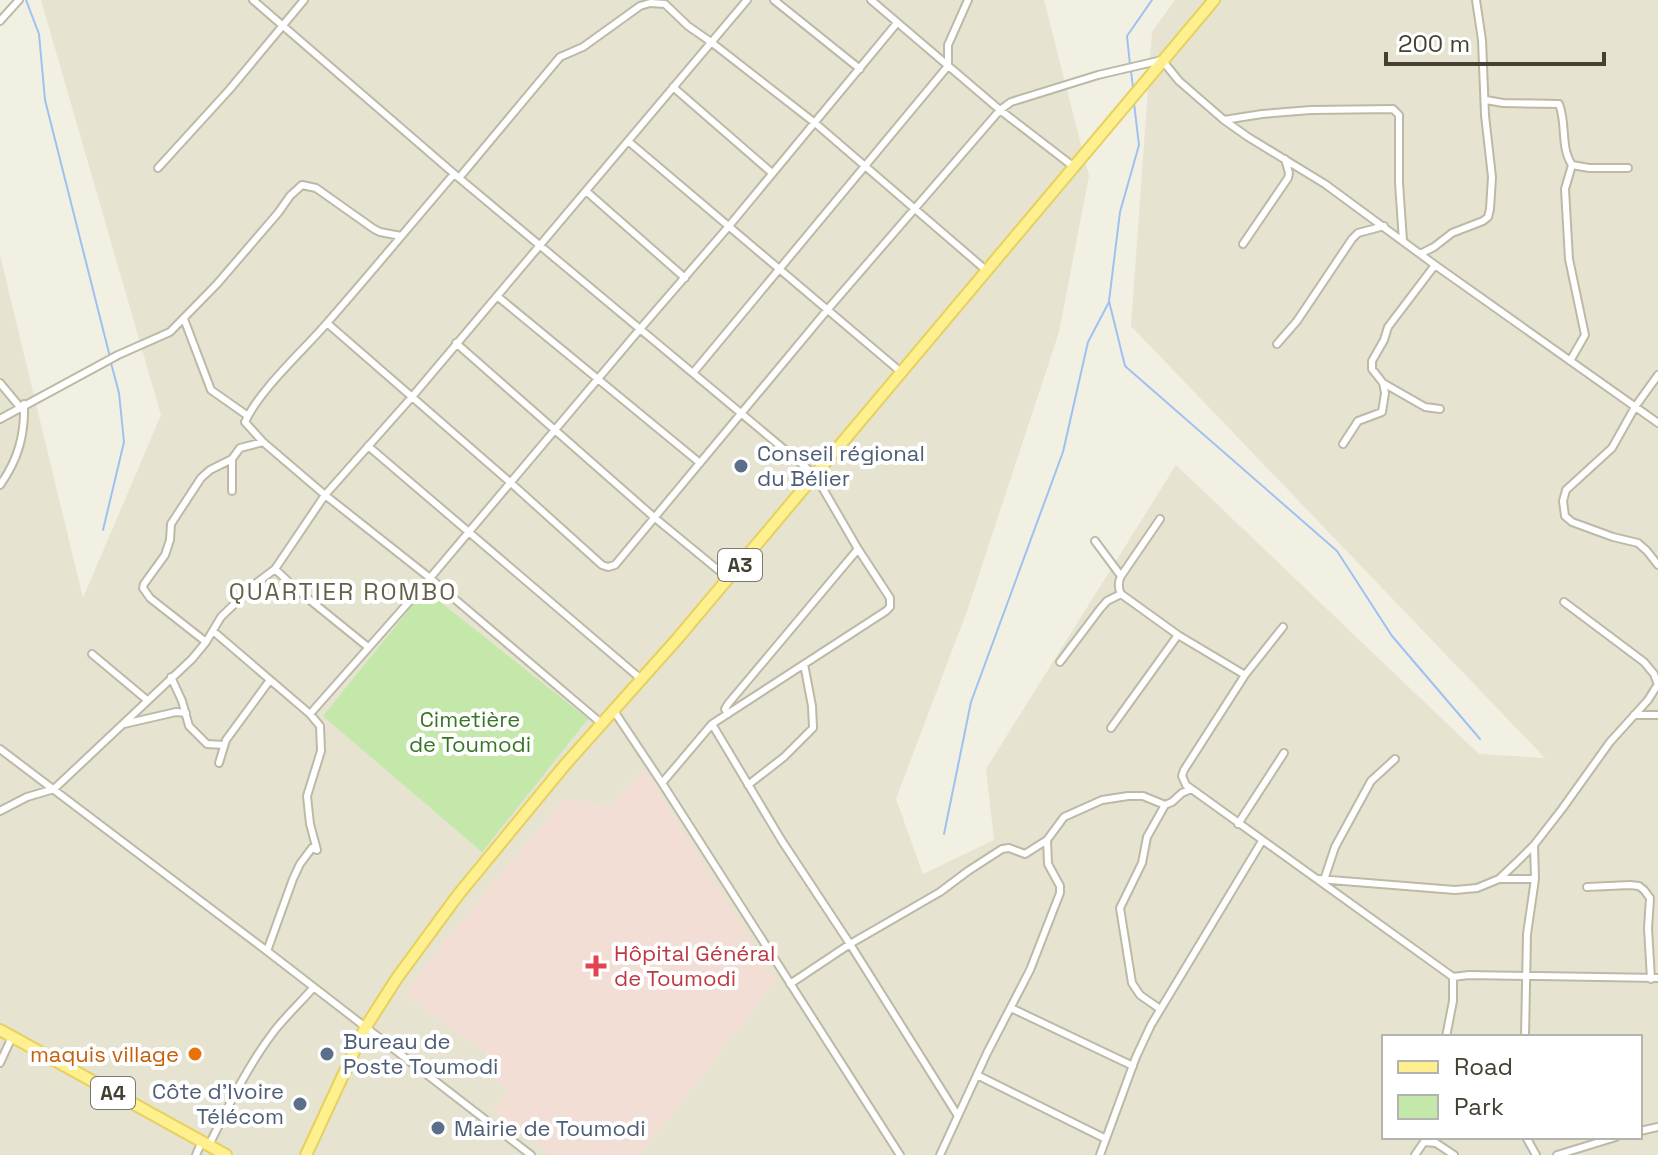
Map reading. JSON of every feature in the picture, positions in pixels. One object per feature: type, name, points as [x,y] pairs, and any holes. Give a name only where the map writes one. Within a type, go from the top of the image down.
[{"type":"main road","name":"A3","points":[[306,1155],[365,1028],[466,883],[728,578],[1214,0]]},
{"type":"main road","name":"A4","points":[[0,1030],[226,1155]]},
{"type":"street","points":[[0,21],[19,0]]},
{"type":"street","points":[[253,0],[456,176],[815,475],[890,598],[890,607],[712,724],[662,783]]},
{"type":"street","points":[[158,168],[230,89],[304,0]]},
{"type":"street","points":[[0,811],[27,797],[54,789],[192,659],[221,617],[275,569],[325,495],[411,398],[747,0]]},
{"type":"street","points":[[774,0],[860,69]]},
{"type":"street","points":[[871,0],[1000,110],[1074,167]]},
{"type":"street","points":[[693,373],[948,66],[948,45],[968,0]]},
{"type":"street","points":[[1420,254],[1452,233],[1488,217],[1492,177],[1476,0]]},
{"type":"street","points":[[601,723],[430,578],[325,495],[263,442],[245,422],[285,369],[560,57],[583,47],[640,6],[650,3],[665,4],[688,26],[815,123],[987,271]]},
{"type":"street","points":[[310,714],[511,483],[897,23]]},
{"type":"street","points":[[327,323],[602,565],[615,565],[828,309],[1000,110],[1011,102],[1098,75],[1162,60],[1179,81],[1224,120],[1325,184],[1658,423]]},
{"type":"street","points":[[673,87],[772,173]]},
{"type":"street","points":[[1486,100],[1559,104],[1567,158],[1572,165],[1628,168]]},
{"type":"street","points":[[1224,120],[1311,110],[1393,109],[1399,115],[1403,241]]},
{"type":"street","points":[[628,141],[901,372]]},
{"type":"street","points":[[1243,244],[1288,178],[1285,159]]},
{"type":"street","points":[[1570,361],[1585,335],[1569,259],[1565,189],[1572,165]]},
{"type":"street","points":[[0,419],[118,355],[170,332],[217,284],[302,185],[316,188],[374,229],[401,236]]},
{"type":"street","points":[[586,191],[685,278]]},
{"type":"street","points":[[1277,344],[1297,321],[1352,239],[1358,233],[1384,226]]},
{"type":"street","points":[[1435,265],[1388,327],[1372,361],[1372,369],[1383,383],[1425,407],[1440,409]]},
{"type":"street","points":[[497,296],[700,463]]},
{"type":"street","points":[[184,319],[211,390],[248,416]]},
{"type":"street","points":[[456,343],[728,578]]},
{"type":"street","points":[[1658,375],[1612,448],[1566,490],[1563,501],[1565,516],[1572,522],[1638,543],[1658,565]]},
{"type":"street","points":[[0,383],[22,406],[22,438],[17,457],[0,485]]},
{"type":"street","points":[[1343,444],[1358,421],[1382,412],[1383,383]]},
{"type":"street","points":[[206,642],[150,598],[143,588],[144,584],[165,555],[171,524],[205,473],[232,459],[240,448],[263,442]]},
{"type":"street","points":[[368,446],[641,679]]},
{"type":"street","points":[[232,459],[232,491]]},
{"type":"street","points":[[1160,519],[1121,576],[1121,594],[1178,635],[1245,675]]},
{"type":"street","points":[[1095,541],[1121,576]]},
{"type":"street","points":[[728,714],[725,709],[728,704],[858,549]]},
{"type":"street","points":[[275,569],[368,647]]},
{"type":"street","points":[[1060,662],[1107,601],[1121,594]]},
{"type":"street","points":[[1315,879],[1455,890],[1477,888],[1499,879],[1534,845],[1610,742],[1658,685],[1644,662],[1564,602]]},
{"type":"street","points":[[1283,627],[1245,675],[1184,770],[1183,781],[1192,789],[1453,977],[1654,978],[1648,928],[1650,898],[1639,886],[1587,887]]},
{"type":"street","points":[[213,631],[320,726],[321,751],[307,796],[317,850],[312,848],[300,864],[267,951]]},
{"type":"street","points":[[1111,728],[1178,635]]},
{"type":"street","points":[[92,654],[147,700]]},
{"type":"street","points":[[748,785],[784,757],[813,728],[804,664]]},
{"type":"street","points":[[171,677],[186,713],[187,724],[204,742],[224,745]]},
{"type":"street","points":[[219,763],[224,745],[270,680]]},
{"type":"street","points":[[122,725],[178,711],[186,713]]},
{"type":"street","points":[[614,711],[900,1155]]},
{"type":"street","points":[[1634,715],[1658,715]]},
{"type":"street","points":[[712,724],[782,841],[958,1116]]},
{"type":"street","points":[[0,749],[267,951],[522,1152],[531,1155]]},
{"type":"street","points":[[1238,824],[1284,753]]},
{"type":"street","points":[[1324,880],[1335,847],[1371,781],[1395,759]]},
{"type":"street","points":[[1160,1009],[1140,995],[1132,983],[1120,908],[1142,863],[1147,837],[1165,805],[1192,789]]},
{"type":"street","points":[[790,984],[850,944],[940,892],[1002,849],[1009,848],[1025,854],[1047,840],[1064,817],[1102,800],[1128,796],[1143,796],[1165,805]]},
{"type":"street","points":[[952,1155],[942,1153],[1030,970],[1060,893],[1060,886],[1048,864],[1047,840]]},
{"type":"street","points":[[1100,1155],[1146,1034],[1262,841]]},
{"type":"street","points":[[1525,1035],[1527,934],[1535,879],[1534,845]]},
{"type":"street","points":[[1499,879],[1535,879]]},
{"type":"street","points":[[1446,1035],[1453,1001],[1453,977]]},
{"type":"street","points":[[196,1155],[276,1028],[313,988]]},
{"type":"street","points":[[1011,1008],[1133,1066]]},
{"type":"street","points":[[0,1063],[12,1037]]},
{"type":"street","points":[[977,1075],[1106,1139]]},
{"type":"street","points":[[1415,1155],[1424,1139],[1454,1155]]},
{"type":"street","points":[[1557,1155],[1609,1139]]},
{"type":"shaded area","points":[[41,0],[1044,0],[1089,176],[1059,332],[967,611],[896,799],[923,874],[994,840],[986,769],[1176,465],[1479,754],[1545,758],[1131,326],[1152,32],[1175,0],[1658,0],[1658,1155],[0,1155],[0,255],[83,598],[161,415]]},
{"type":"shaded area","name":"Hôpital Général de Toumodi","points":[[644,769],[776,980],[640,1155],[550,1155],[493,1111],[509,1091],[488,1072],[497,1061],[405,994],[436,952],[563,800],[608,807]]},
{"type":"green space","name":"Cimetière de Toumodi","points":[[425,590],[588,719],[482,852],[323,716]]},
{"type":"waterway","points":[[26,0],[39,34],[45,100],[110,357]]},
{"type":"waterway","points":[[1130,65],[1127,36],[1152,0]]},
{"type":"waterway","points":[[1131,71],[1133,88]]},
{"type":"waterway","points":[[1134,103],[1139,145],[1120,212],[1109,301],[1125,366],[1337,551],[1392,636],[1480,739]]},
{"type":"waterway","points":[[944,834],[971,702],[1063,452],[1088,342],[1109,302]]},
{"type":"waterway","points":[[103,530],[124,442],[119,393],[111,363]]},
{"type":"place","name":"Conseil régional du Bélier","points":[[741,466]]},
{"type":"place","name":"Hôpital Général de Toumodi","points":[[596,966]]},
{"type":"place","name":"maquis village","points":[[195,1054]]},
{"type":"place","name":"Bureau de Poste Toumodi","points":[[327,1054]]},
{"type":"place","name":"Côte d'Ivoire Télécom","points":[[300,1104]]},
{"type":"place","name":"Mairie de Toumodi","points":[[438,1128]]},
{"type":"district","name":"QUARTIER ROMBO","points":[[343,591]]}]
